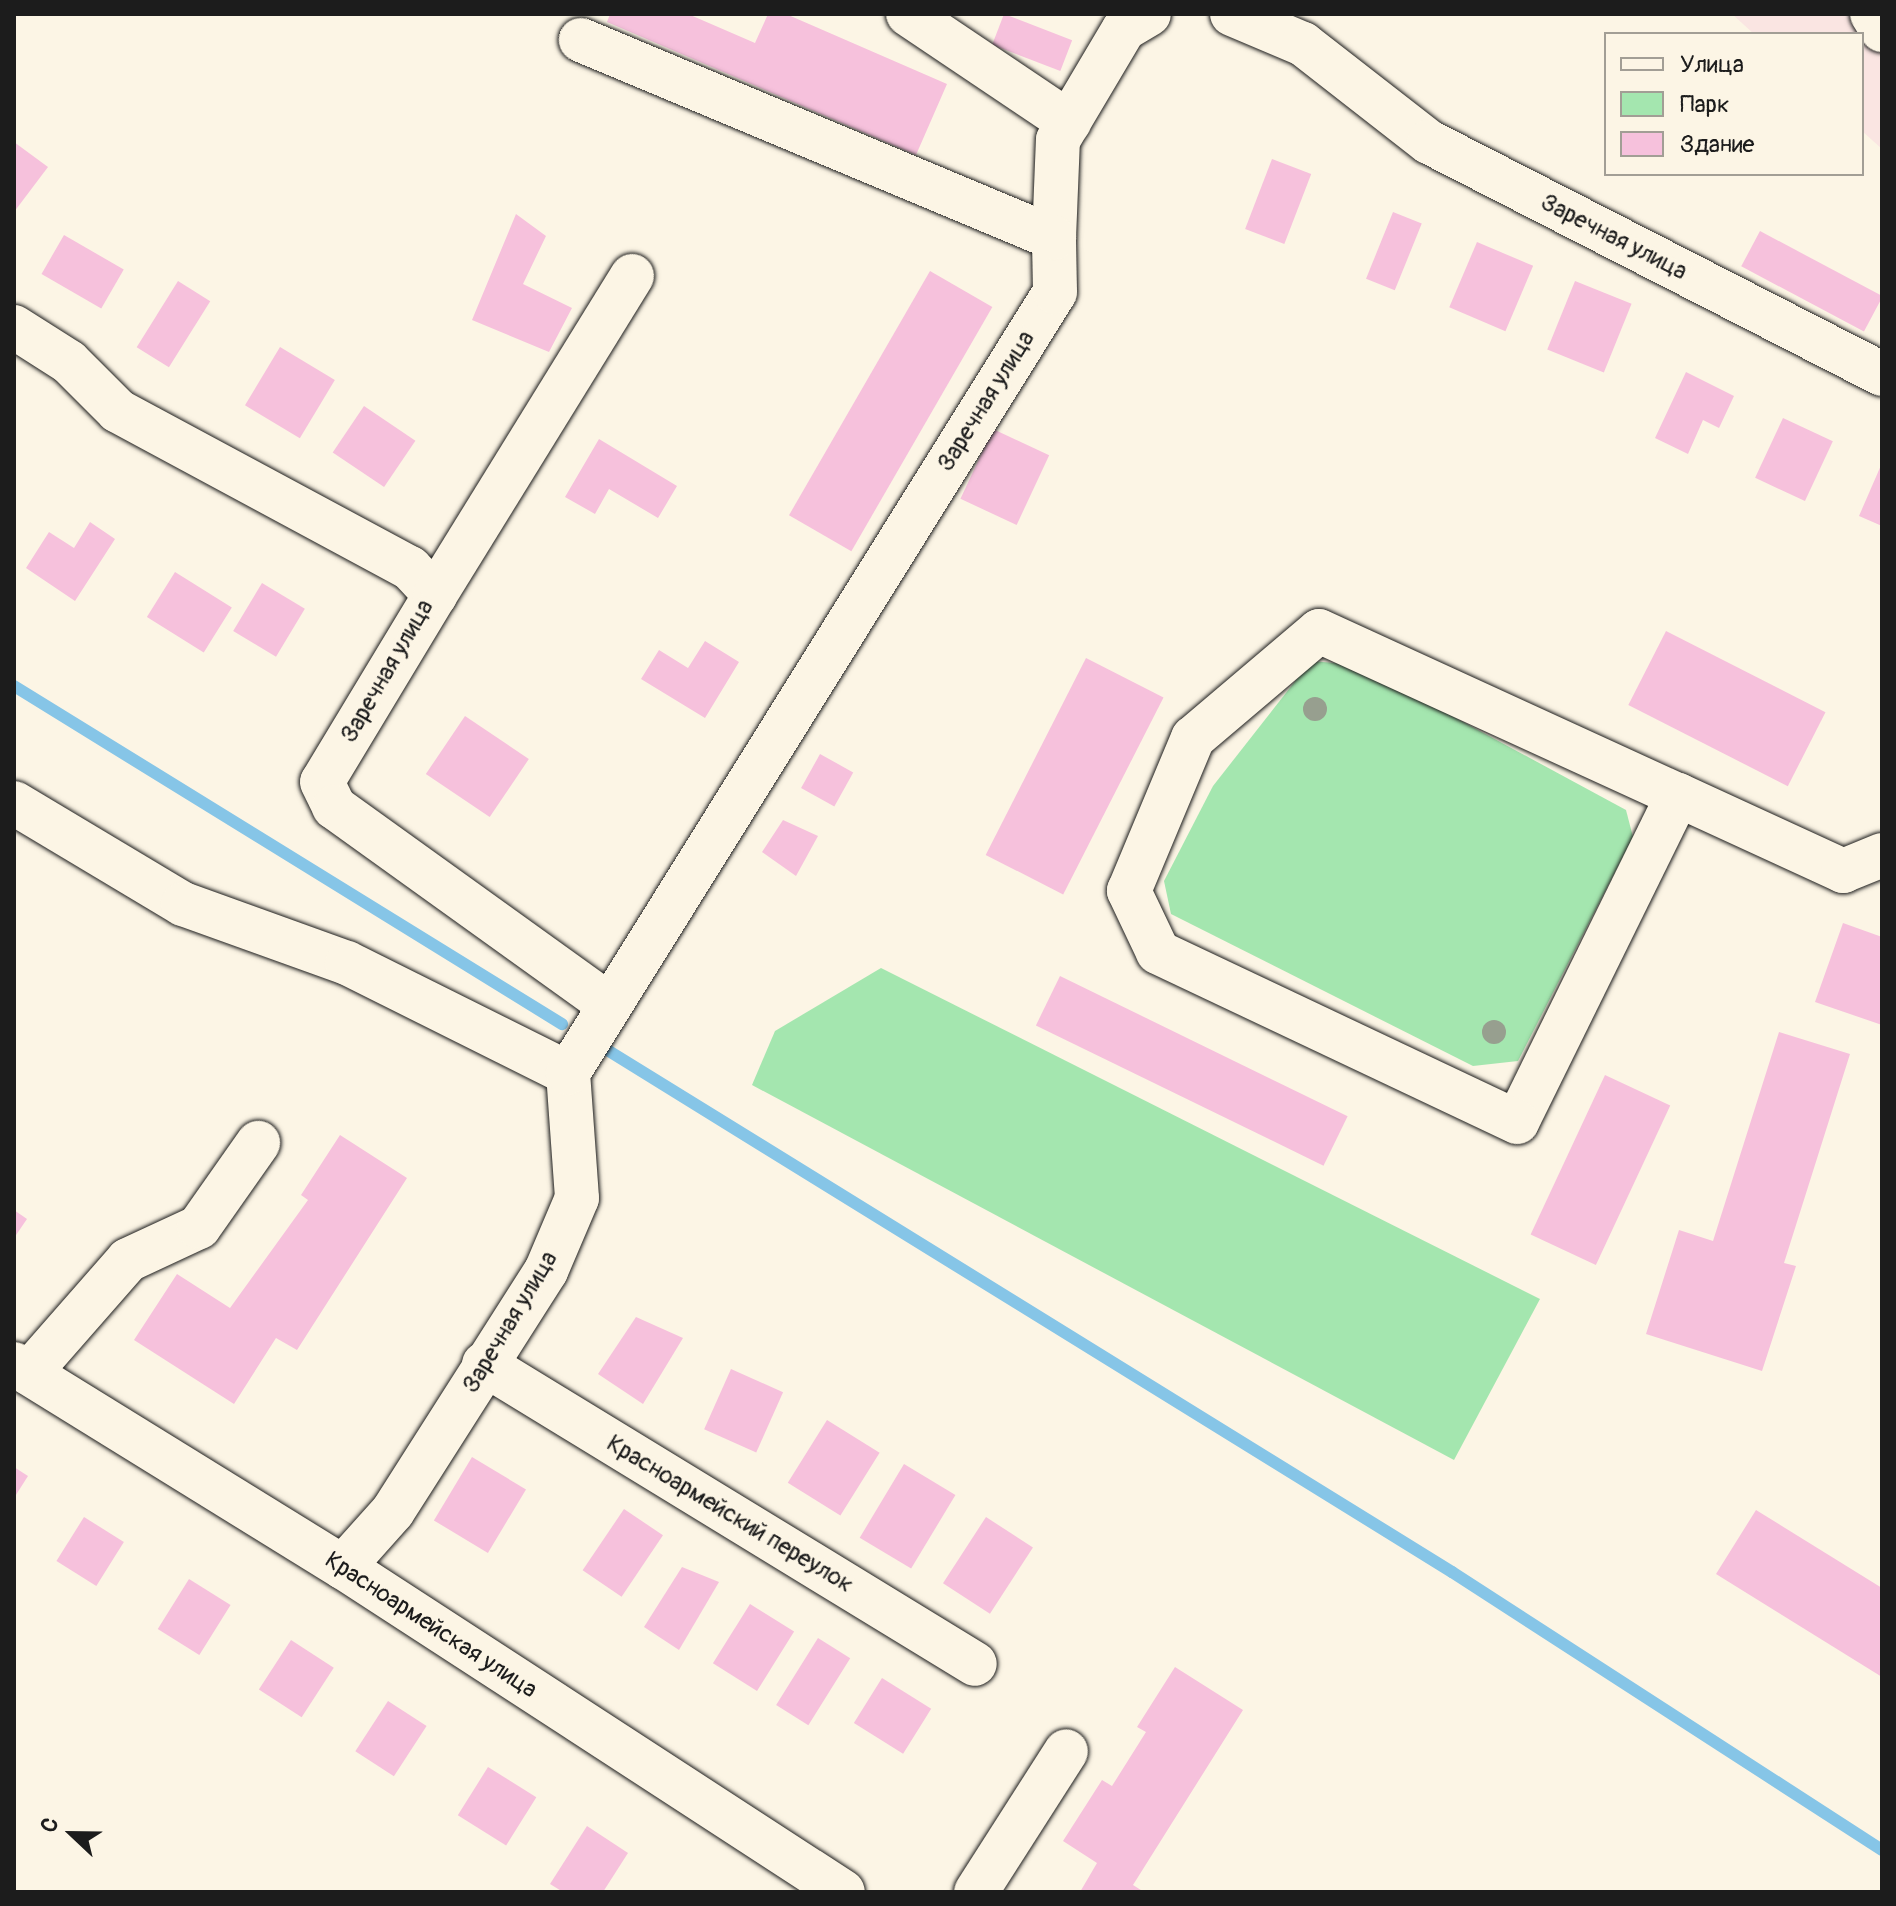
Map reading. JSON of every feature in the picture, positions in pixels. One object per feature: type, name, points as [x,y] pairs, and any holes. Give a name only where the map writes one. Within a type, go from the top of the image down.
[{"type":"street","points":[[908,14],[1069,122]]},
{"type":"street","name":"Заречная улица","points":[[343,1567],[393,1511],[546,1271],[577,1198],[568,1073],[608,1004],[1055,292],[1058,140],[1124,29],[1149,14]]},
{"type":"street","name":"Заречная улица","points":[[1232,14],[1303,44],[1429,142],[1882,374]]},
{"type":"street","points":[[1872,14],[1882,30]]},
{"type":"street","points":[[581,40],[1054,238]]},
{"type":"street","points":[[435,595],[632,276]]},
{"type":"street","name":"Заречная улица","points":[[14,327],[69,362],[118,411],[410,568],[435,595],[322,782],[334,807],[608,1004]]},
{"type":"street","points":[[1678,795],[1517,1122],[1158,952],[1129,891],[1193,738],[1319,631],[1678,795],[1843,871],[1882,855]]},
{"type":"street","points":[[14,803],[183,904],[347,963],[568,1073]]},
{"type":"street","points":[[21,1369],[128,1260],[199,1227],[258,1143]]},
{"type":"street","name":"Красноармейский переулок","points":[[484,1364],[975,1664]]},
{"type":"street","name":"Красноармейская улица","points":[[21,1369],[343,1567],[843,1892]]},
{"type":"street","points":[[976,1892],[1066,1751]]},
{"type":"shaded area","points":[[1732,14],[1882,14],[1882,149],[1864,133],[1864,32],[1752,32]]},
{"type":"green space","points":[[1311,661],[1358,665],[1626,810],[1633,837],[1518,1061],[1473,1066],[1171,914],[1164,881],[1213,786]]},
{"type":"green space","points":[[881,968],[1540,1299],[1454,1460],[752,1085],[775,1031]]},
{"type":"building","points":[[610,14],[688,14],[755,43],[768,14],[786,14],[947,84],[916,155],[607,22]]},
{"type":"building","points":[[1004,14],[1072,40],[1060,71],[992,45]]},
{"type":"building","points":[[14,142],[48,167],[14,212]]},
{"type":"building","points":[[1272,159],[1311,174],[1284,244],[1245,229]]},
{"type":"building","points":[[1393,212],[1422,224],[1395,290],[1366,279]]},
{"type":"building","points":[[516,214],[546,236],[523,284],[572,308],[549,352],[472,320]]},
{"type":"building","points":[[1760,231],[1882,296],[1864,332],[1741,266]]},
{"type":"building","points":[[64,235],[124,270],[101,308],[42,274]]},
{"type":"building","points":[[1477,242],[1533,266],[1505,331],[1449,307]]},
{"type":"building","points":[[930,271],[992,307],[851,551],[789,515]]},
{"type":"building","points":[[178,281],[210,301],[169,367],[137,347]]},
{"type":"building","points":[[1575,281],[1632,304],[1604,372],[1547,350]]},
{"type":"building","points":[[280,347],[335,380],[300,438],[245,405]]},
{"type":"building","points":[[1686,372],[1734,396],[1719,428],[1703,420],[1688,454],[1655,438]]},
{"type":"building","points":[[364,406],[415,441],[384,487],[333,452]]},
{"type":"building","points":[[1783,418],[1833,441],[1805,501],[1755,478]]},
{"type":"building","points":[[993,429],[1049,455],[1017,525],[960,499]]},
{"type":"building","points":[[599,439],[677,486],[658,518],[609,489],[595,514],[565,497]]},
{"type":"building","points":[[1882,463],[1882,526],[1859,516]]},
{"type":"building","points":[[90,522],[115,539],[75,601],[26,568],[49,532],[74,548]]},
{"type":"building","points":[[175,572],[232,608],[204,652],[147,617]]},
{"type":"building","points":[[262,583],[305,609],[276,657],[233,631]]},
{"type":"building","points":[[1666,631],[1825,712],[1788,786],[1628,705]]},
{"type":"building","points":[[705,641],[739,662],[705,718],[641,679],[659,650],[688,668]]},
{"type":"building","points":[[1086,658],[1164,697],[1063,894],[986,855]]},
{"type":"building","points":[[465,716],[529,759],[490,817],[426,774]]},
{"type":"building","points":[[820,754],[853,772],[834,807],[801,788]]},
{"type":"building","points":[[783,820],[818,836],[796,876],[762,852]]},
{"type":"building","points":[[1843,923],[1882,937],[1882,1025],[1815,1002]]},
{"type":"building","points":[[1060,976],[1348,1116],[1324,1166],[1036,1025]]},
{"type":"building","points":[[1779,1032],[1850,1054],[1784,1263],[1796,1266],[1762,1371],[1646,1334],[1679,1230],[1713,1241]]},
{"type":"building","points":[[1605,1075],[1670,1105],[1596,1265],[1531,1235]]},
{"type":"building","points":[[340,1135],[407,1178],[297,1350],[276,1338],[234,1404],[134,1340],[177,1274],[230,1308],[308,1200],[301,1195]]},
{"type":"building","points":[[14,1210],[27,1219],[14,1238]]},
{"type":"building","points":[[636,1317],[683,1338],[643,1404],[598,1374]]},
{"type":"building","points":[[731,1369],[783,1392],[756,1452],[704,1429]]},
{"type":"building","points":[[827,1420],[880,1453],[840,1516],[788,1483]]},
{"type":"building","points":[[472,1457],[526,1489],[488,1553],[434,1520]]},
{"type":"building","points":[[904,1464],[955,1495],[911,1569],[860,1538]]},
{"type":"building","points":[[14,1467],[28,1476],[14,1498]]},
{"type":"building","points":[[624,1509],[663,1535],[622,1597],[583,1570]]},
{"type":"building","points":[[1756,1510],[1882,1588],[1882,1677],[1716,1574]]},
{"type":"building","points":[[84,1517],[124,1542],[96,1586],[56,1561]]},
{"type":"building","points":[[986,1517],[1033,1547],[990,1614],[943,1583]]},
{"type":"building","points":[[682,1567],[719,1582],[679,1650],[644,1627]]},
{"type":"building","points":[[189,1579],[231,1605],[199,1655],[158,1629]]},
{"type":"building","points":[[750,1604],[794,1632],[757,1691],[713,1663]]},
{"type":"building","points":[[818,1638],[850,1658],[808,1725],[776,1705]]},
{"type":"building","points":[[291,1640],[334,1668],[302,1717],[259,1689]]},
{"type":"building","points":[[1175,1667],[1243,1710],[1133,1885],[1144,1892],[1080,1892],[1097,1863],[1063,1841],[1102,1780],[1112,1786],[1146,1732],[1137,1727]]},
{"type":"building","points":[[882,1678],[931,1709],[903,1754],[854,1723]]},
{"type":"building","points":[[388,1701],[427,1726],[394,1776],[355,1751]]},
{"type":"building","points":[[488,1767],[536,1797],[506,1846],[458,1815]]},
{"type":"building","points":[[587,1826],[628,1853],[603,1892],[563,1892],[550,1884]]},
{"type":"waterway","points":[[14,686],[562,1024]]},
{"type":"waterway","points":[[604,1048],[1452,1572],[1882,1850]]}]
